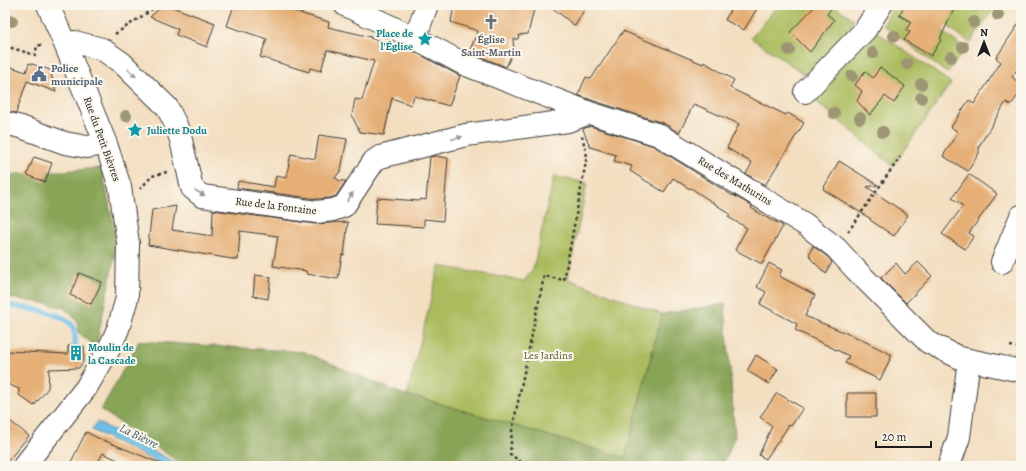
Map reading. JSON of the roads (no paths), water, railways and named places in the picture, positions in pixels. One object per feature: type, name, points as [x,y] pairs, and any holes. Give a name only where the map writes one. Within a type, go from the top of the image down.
[{"type":"street","name":"Rue du Petit Bièvres","points":[[24,466],[86,388],[110,349],[118,329],[127,298],[128,281],[128,243],[120,187],[106,144],[48,5]]},
{"type":"street","name":"Rue des Mathurins","points":[[346,5],[415,38],[464,64],[590,113],[659,135],[806,225],[836,248],[928,342],[960,358],[1021,371]]},
{"type":"street","points":[[415,38],[427,5]]},
{"type":"street","points":[[805,92],[865,30],[881,5]]},
{"type":"street","name":"Rue de la Fontaine","points":[[64,41],[75,42],[102,49],[122,63],[167,107],[176,125],[181,140],[192,188],[202,196],[317,212],[333,210],[344,206],[374,161],[380,157],[466,135],[568,121],[590,113]]},
{"type":"street","points":[[5,123],[21,127],[65,143],[87,147],[106,144]]},
{"type":"street","points":[[1002,262],[1021,216]]},
{"type":"street","points":[[949,466],[959,438],[969,360]]},
{"type":"water","points":[[97,422],[182,466],[165,466],[92,430]]},
{"type":"waterway","points":[[5,305],[42,311],[61,317],[74,329],[75,346]]},
{"type":"place","name":"Église Saint-Martin","points":[[491,22]]},
{"type":"place","name":"Place de l'Église","points":[[425,39]]},
{"type":"place","name":"Police municipale","points":[[39,74]]},
{"type":"place","name":"Juliette Dodu","points":[[135,130]]},
{"type":"place","name":"Moulin de la Cascade","points":[[76,353]]},
{"type":"park label","name":"Les Jardins","points":[[548,355]]},
{"type":"water label","name":"La Bièvre","points":[[139,436]]}]
